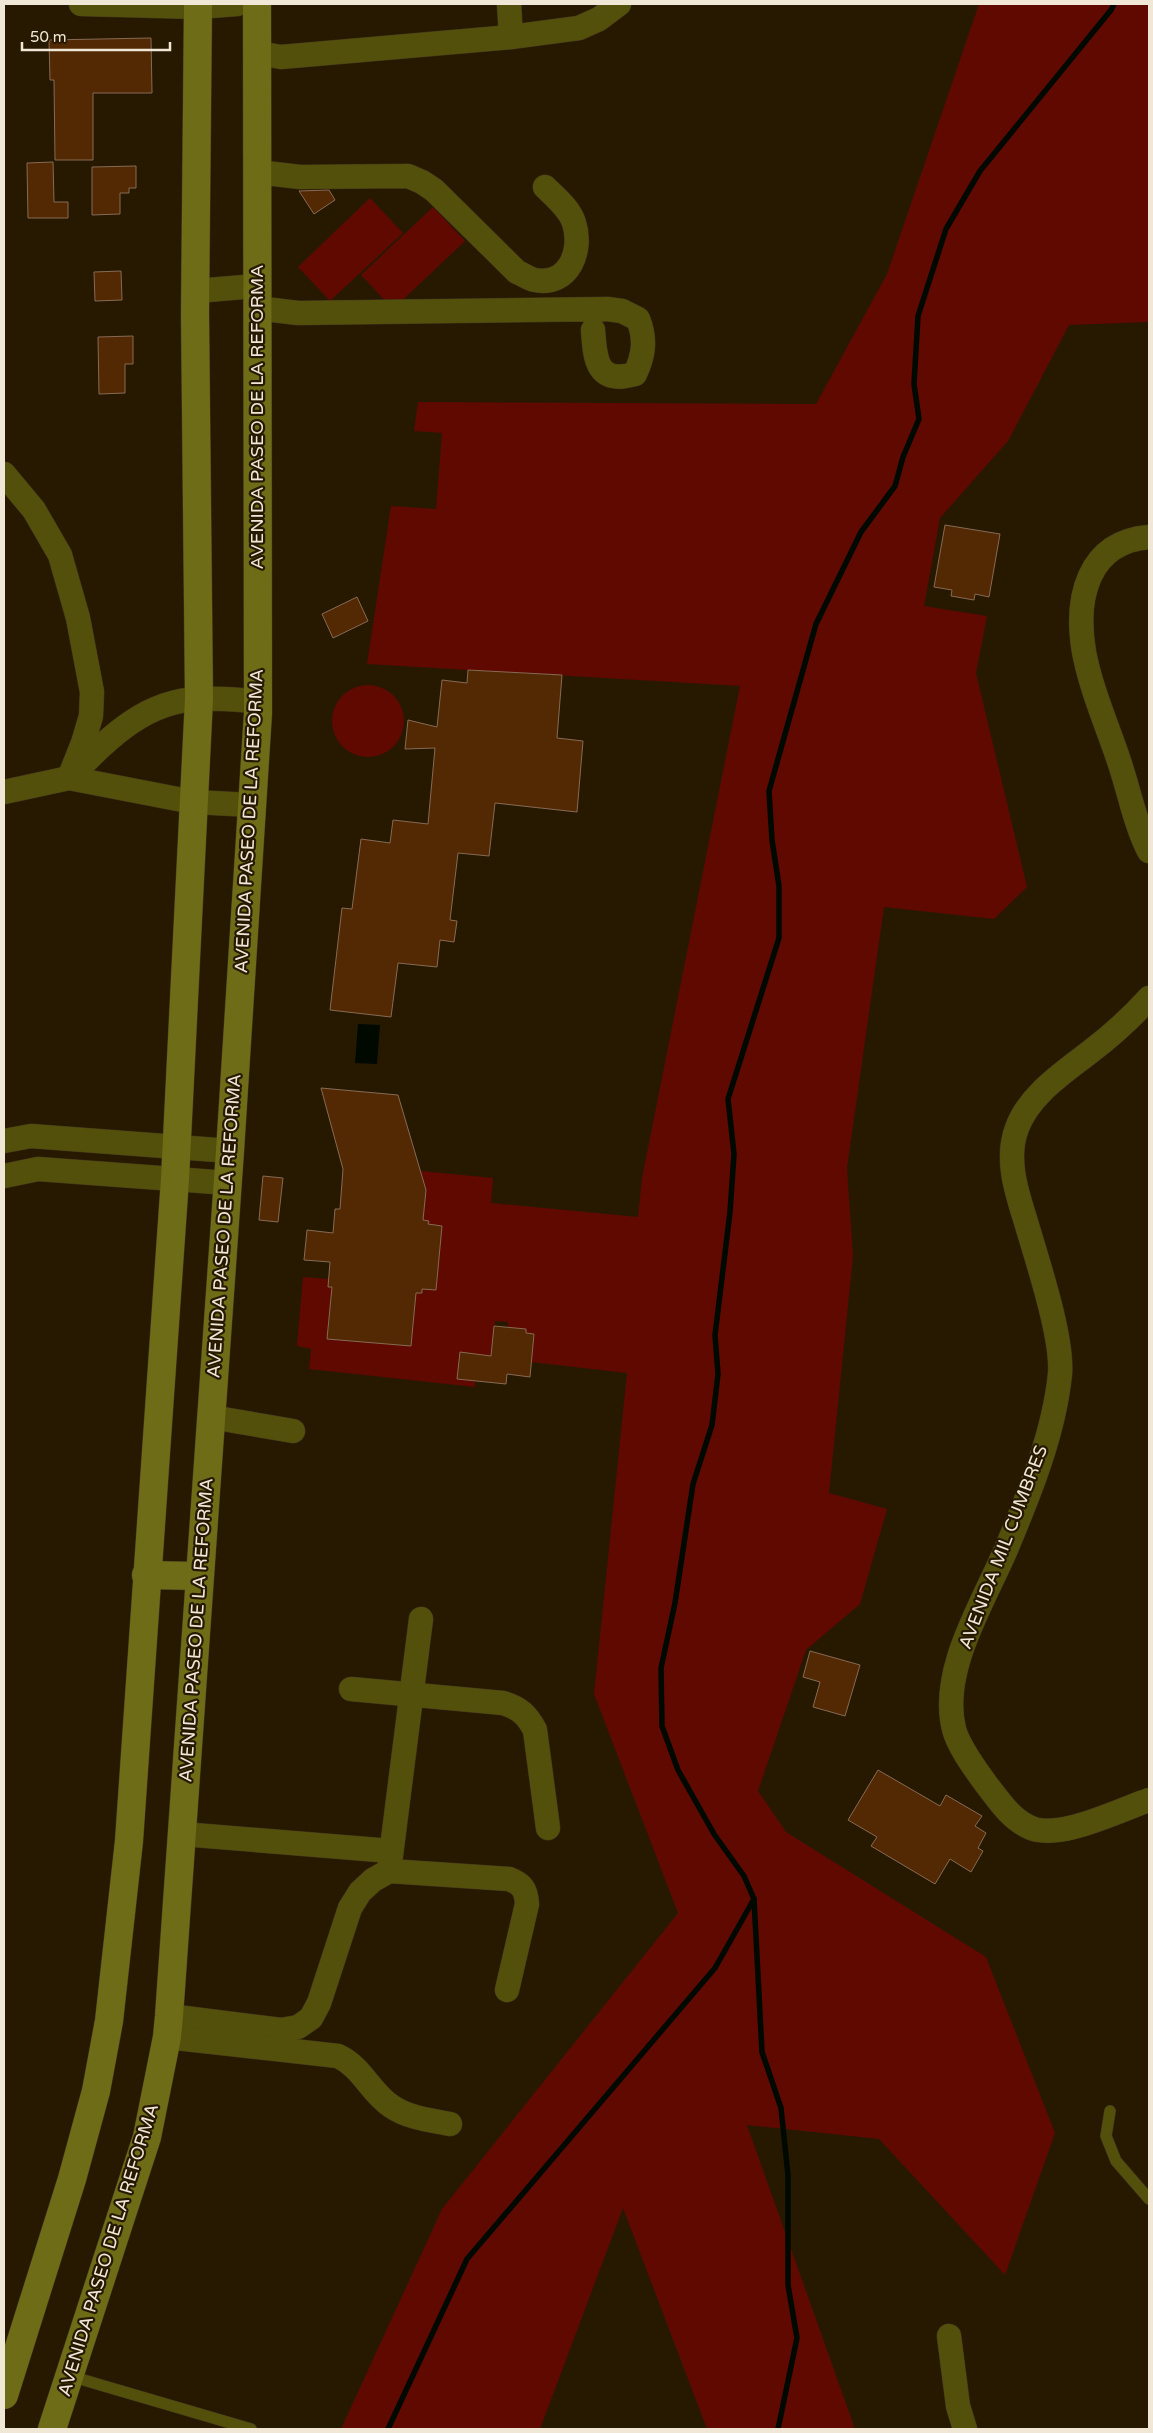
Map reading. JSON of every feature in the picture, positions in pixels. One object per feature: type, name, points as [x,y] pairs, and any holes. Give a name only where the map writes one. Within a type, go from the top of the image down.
[{"type":"main road","name":"AVENIDA PASEO DE LA REFORMA","points":[[52,2429],[147,2137],[168,2026],[228,1183],[258,701],[257,4]]},
{"type":"main road","points":[[4,2395],[72,2179],[96,2091],[109,2021],[129,1841],[175,1179],[198,699],[196,291],[198,5]]},
{"type":"main road","points":[[146,1575],[199,1576]]},
{"type":"street","points":[[81,4],[237,4]]},
{"type":"street","points":[[509,4],[511,37]]},
{"type":"street","points":[[258,53],[280,57],[511,37],[579,28],[599,19],[619,4]]},
{"type":"street","points":[[257,172],[300,177],[408,176],[434,190],[518,272],[533,280],[546,281],[560,276],[574,261],[578,242],[574,221],[559,200],[545,187]]},
{"type":"street","points":[[196,291],[256,297],[298,313],[607,309],[622,311],[638,319],[644,334],[642,359],[635,374],[614,378],[601,370],[594,349],[593,330]]},
{"type":"street","points":[[4,474],[34,510],[60,555],[78,618],[92,692],[91,708],[83,743],[68,778]]},
{"type":"street","points":[[1149,537],[1134,538],[1117,544],[1100,558],[1090,575],[1082,620],[1084,651],[1093,684],[1149,851]]},
{"type":"street","points":[[68,778],[116,731],[129,722],[160,707],[198,699],[258,701]]},
{"type":"street","points":[[4,792],[68,778],[193,802],[252,804]]},
{"type":"street","name":"AVENIDA MIL CUMBRES","points":[[1149,998],[1125,1024],[1057,1076],[1036,1098],[1017,1127],[1012,1150],[1014,1183],[1055,1331],[1060,1370],[1056,1405],[1034,1478],[1007,1547],[964,1643],[951,1692],[954,1730],[975,1770],[1009,1813],[1028,1828],[1050,1832],[1072,1827],[1149,1800]]},
{"type":"street","points":[[4,1141],[31,1136],[230,1151]]},
{"type":"street","points":[[4,1176],[38,1169],[228,1183]]},
{"type":"street","points":[[211,1417],[293,1431]]},
{"type":"street","points":[[168,2026],[281,2030],[298,2027],[312,2018],[319,2003],[350,1908],[360,1892],[390,1861],[421,1619]]},
{"type":"street","points":[[351,1689],[503,1703],[517,1707],[528,1717],[535,1730],[548,1828]]},
{"type":"street","points":[[182,1834],[390,1861],[508,1879],[520,1883],[527,1892],[527,1904],[507,1990]]},
{"type":"street","points":[[168,2026],[338,2056],[353,2065],[380,2097],[391,2106],[416,2117],[450,2124]]},
{"type":"street","points":[[949,2336],[958,2406],[966,2429]]},
{"type":"lane","points":[[1110,2111],[1106,2136],[1116,2161],[1149,2199]]},
{"type":"lane","points":[[70,2376],[251,2429]]},
{"type":"shaded area","points":[[979,4],[1149,4],[1149,322],[1069,325],[1008,441],[940,518],[924,606],[987,616],[976,673],[1027,887],[994,919],[884,907],[847,1168],[853,1256],[829,1493],[887,1509],[860,1604],[806,1650],[758,1791],[786,1832],[986,1957],[1055,2133],[1005,2275],[879,2139],[747,2125],[855,2429],[707,2429],[623,2208],[540,2429],[341,2429],[442,2209],[678,1913],[594,1694],[627,1373],[531,1362],[534,1334],[526,1333],[526,1329],[518,1328],[517,1332],[508,1331],[508,1322],[495,1321],[490,1366],[477,1364],[476,1354],[460,1352],[475,1381],[475,1387],[309,1369],[311,1349],[297,1346],[303,1277],[329,1279],[328,1286],[332,1287],[327,1339],[411,1346],[416,1293],[422,1293],[422,1289],[436,1290],[442,1226],[428,1224],[429,1221],[423,1220],[426,1190],[411,1170],[493,1178],[491,1203],[638,1217],[642,1178],[740,686],[367,664],[391,506],[436,509],[442,433],[414,431],[418,402],[816,404],[887,274]]},
{"type":"shaded area","points":[[370,198],[403,233],[330,301],[298,267]]},
{"type":"shaded area","points":[[433,207],[465,241],[393,309],[361,275]]},
{"type":"shaded area","points":[[368,685],[388,691],[398,701],[404,721],[398,741],[388,751],[368,757],[348,751],[338,741],[332,721],[338,701],[348,691]]},
{"type":"shaded area","points":[[358,1024],[380,1025],[377,1064],[355,1063]]},
{"type":"building","points":[[151,38],[152,93],[93,93],[93,160],[55,160],[54,80],[50,80],[49,40]]},
{"type":"building","points":[[53,162],[54,202],[68,202],[68,218],[28,218],[27,163]]},
{"type":"building","points":[[136,166],[136,188],[129,188],[129,193],[120,193],[120,214],[92,215],[92,167]]},
{"type":"building","points":[[329,190],[335,200],[314,214],[299,191]]},
{"type":"building","points":[[121,271],[122,300],[95,301],[94,272]]},
{"type":"building","points":[[133,336],[133,364],[125,364],[125,393],[99,394],[98,337]]},
{"type":"building","points":[[945,525],[1000,534],[989,597],[975,594],[974,600],[951,596],[952,590],[934,587]]},
{"type":"building","points":[[357,597],[368,621],[333,638],[322,614]]},
{"type":"building","points":[[468,670],[562,675],[557,738],[583,741],[577,812],[495,803],[489,856],[458,853],[450,920],[457,921],[454,942],[440,940],[437,967],[398,963],[391,1017],[330,1010],[342,908],[352,909],[361,839],[390,843],[393,820],[428,824],[435,748],[405,749],[408,720],[437,727],[442,680],[467,683]]},
{"type":"building","points":[[321,1088],[398,1095],[426,1190],[423,1220],[429,1221],[428,1224],[442,1226],[436,1290],[422,1289],[422,1293],[416,1293],[411,1346],[327,1339],[332,1287],[328,1287],[330,1262],[304,1260],[307,1230],[333,1233],[335,1209],[340,1209],[343,1169]]},
{"type":"building","points":[[263,1176],[283,1178],[278,1222],[259,1220]]},
{"type":"building","points":[[494,1326],[526,1329],[526,1333],[534,1334],[530,1377],[507,1374],[506,1384],[457,1379],[460,1352],[491,1356]]},
{"type":"building","points":[[810,1651],[860,1665],[845,1716],[813,1707],[820,1682],[803,1677]]},
{"type":"building","points":[[878,1770],[940,1806],[946,1795],[982,1816],[975,1826],[986,1833],[978,1848],[983,1851],[971,1872],[950,1859],[935,1884],[871,1846],[877,1837],[848,1820]]},
{"type":"waterway","points":[[778,2429],[797,2338],[788,2285],[788,2175],[781,2108],[762,2052],[754,1899],[744,1876],[714,1834],[678,1770],[662,1726],[661,1668],[675,1603],[693,1484],[712,1425],[718,1374],[715,1335],[730,1212],[734,1154],[728,1099],[779,938],[779,886],[772,840],[769,791],[816,624],[861,532],[895,486],[903,457],[919,419],[914,384],[918,316],[946,229],[980,171],[1114,4]]},
{"type":"waterway","points":[[388,2429],[467,2259],[715,1968],[754,1899]]}]
